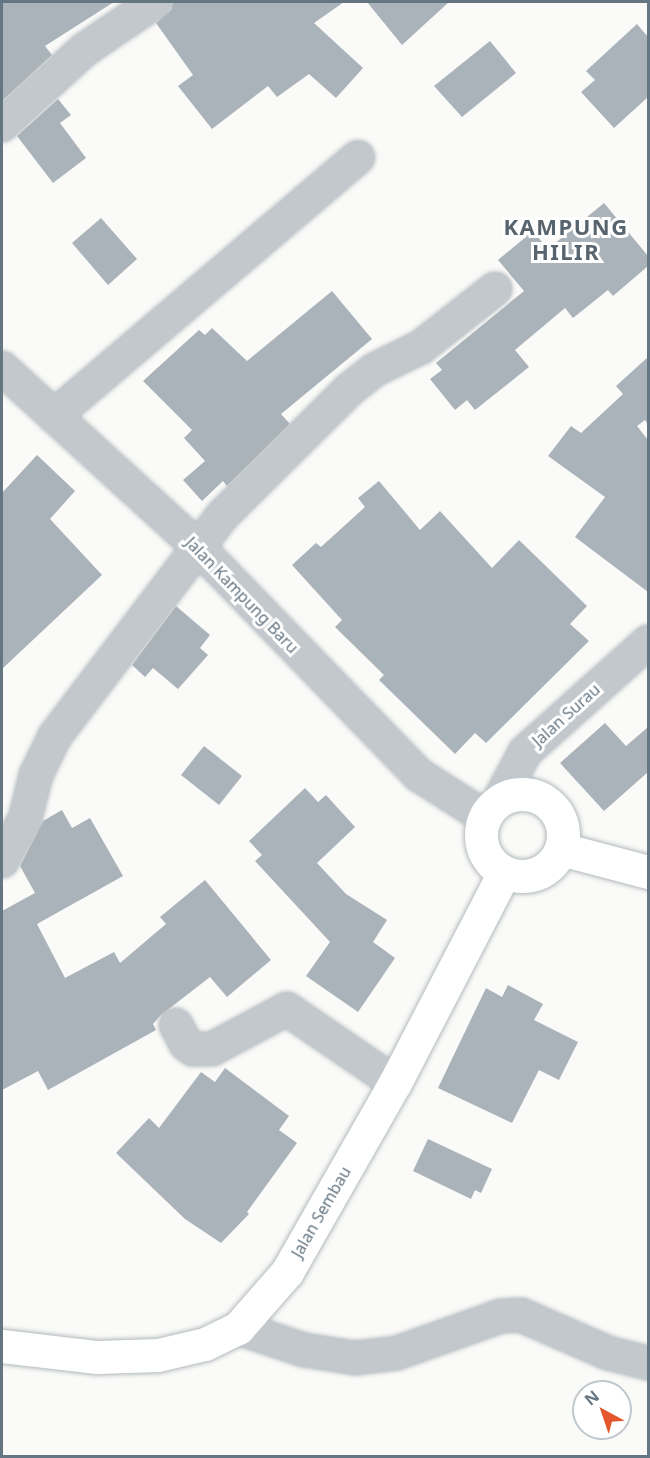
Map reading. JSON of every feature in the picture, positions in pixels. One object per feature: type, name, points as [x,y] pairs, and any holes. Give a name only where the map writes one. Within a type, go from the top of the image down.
[{"type":"main road","points":[[520,794],[546,801],[562,822],[561,849],[545,870],[531,876],[504,873],[484,854],[480,840],[492,809],[520,794]]},
{"type":"main road","points":[[561,849],[648,872]]},
{"type":"main road","name":"Jalan Sembau","points":[[2,1347],[97,1357],[158,1355],[205,1344],[238,1328],[287,1272],[395,1083],[504,873]]},
{"type":"street","points":[[2,125],[84,50],[155,2]]},
{"type":"street","points":[[54,416],[358,157]]},
{"type":"street","points":[[2,861],[25,819],[36,776],[54,736],[223,514],[319,416],[374,370],[421,347],[495,289]]},
{"type":"street","name":"Jalan Kampung Baru","points":[[2,368],[198,547],[419,775],[492,809]]},
{"type":"street","name":"Jalan Surau","points":[[492,809],[525,752],[648,642]]},
{"type":"street","points":[[176,1025],[186,1044],[202,1051],[226,1044],[287,1009],[395,1083]]},
{"type":"street","points":[[238,1328],[304,1350],[355,1358],[397,1353],[501,1316],[521,1315],[608,1353],[648,1363]]},
{"type":"building","points":[[2,2],[114,2],[45,46],[52,55],[2,101]]},
{"type":"building","points":[[173,2],[344,2],[314,23],[363,68],[336,98],[309,74],[277,97],[268,86],[212,129],[178,86],[193,75],[156,23],[171,10]]},
{"type":"building","points":[[367,2],[449,2],[402,45]]},
{"type":"building","points":[[637,24],[648,37],[648,97],[614,128],[581,92],[595,80],[586,71]]},
{"type":"building","points":[[490,41],[516,73],[462,117],[434,86]]},
{"type":"building","points":[[58,99],[71,115],[60,123],[86,158],[53,183],[17,136]]},
{"type":"building","points":[[604,203],[648,256],[648,266],[613,296],[608,290],[573,318],[565,308],[515,350],[529,367],[475,410],[467,400],[455,410],[430,379],[442,370],[436,363],[524,291],[498,260],[533,231],[548,249]]},
{"type":"building","points":[[101,218],[137,259],[108,285],[72,243]]},
{"type":"building","points":[[332,291],[372,339],[281,414],[290,424],[227,486],[223,481],[202,501],[183,480],[205,461],[184,438],[192,430],[143,381],[199,330],[205,335],[212,328],[247,361]]},
{"type":"building","points":[[648,357],[648,425],[645,420],[637,426],[648,440],[648,592],[575,537],[605,497],[548,456],[571,426],[581,433],[623,394],[616,386]]},
{"type":"building","points":[[37,455],[75,491],[50,519],[102,575],[2,669],[2,493]]},
{"type":"building","points":[[379,481],[420,530],[440,511],[492,568],[519,540],[587,606],[570,624],[589,641],[486,743],[475,733],[455,754],[379,680],[384,675],[335,627],[342,620],[292,565],[316,543],[321,547],[365,507],[358,498]]},
{"type":"building","points":[[176,606],[210,635],[200,648],[208,655],[178,689],[153,668],[145,677],[132,665]]},
{"type":"building","points":[[605,723],[626,746],[648,727],[648,772],[604,811],[560,763]]},
{"type":"building","points":[[204,746],[242,776],[219,805],[181,775]]},
{"type":"building","points":[[305,788],[318,802],[326,795],[355,827],[317,863],[346,894],[387,920],[373,942],[395,958],[358,1012],[306,976],[330,942],[255,861],[262,855],[249,841]]},
{"type":"building","points":[[62,810],[72,828],[90,818],[123,876],[37,924],[65,978],[114,952],[120,963],[166,924],[160,917],[205,880],[271,960],[227,997],[210,977],[161,1015],[153,1024],[156,1030],[48,1090],[38,1071],[2,1090],[2,911],[35,893],[20,866],[43,821]]},
{"type":"building","points":[[508,985],[543,1004],[534,1020],[578,1042],[559,1080],[539,1070],[512,1123],[438,1088],[486,988],[502,997]]},
{"type":"building","points":[[225,1068],[289,1116],[279,1130],[297,1143],[247,1212],[249,1214],[221,1243],[185,1219],[116,1153],[149,1118],[159,1128],[201,1072],[215,1082]]},
{"type":"building","points":[[428,1139],[492,1169],[481,1193],[475,1190],[471,1199],[413,1171]]},
{"type":"district","name":"KAMPUNG HILIR","points":[[566,238]]}]
